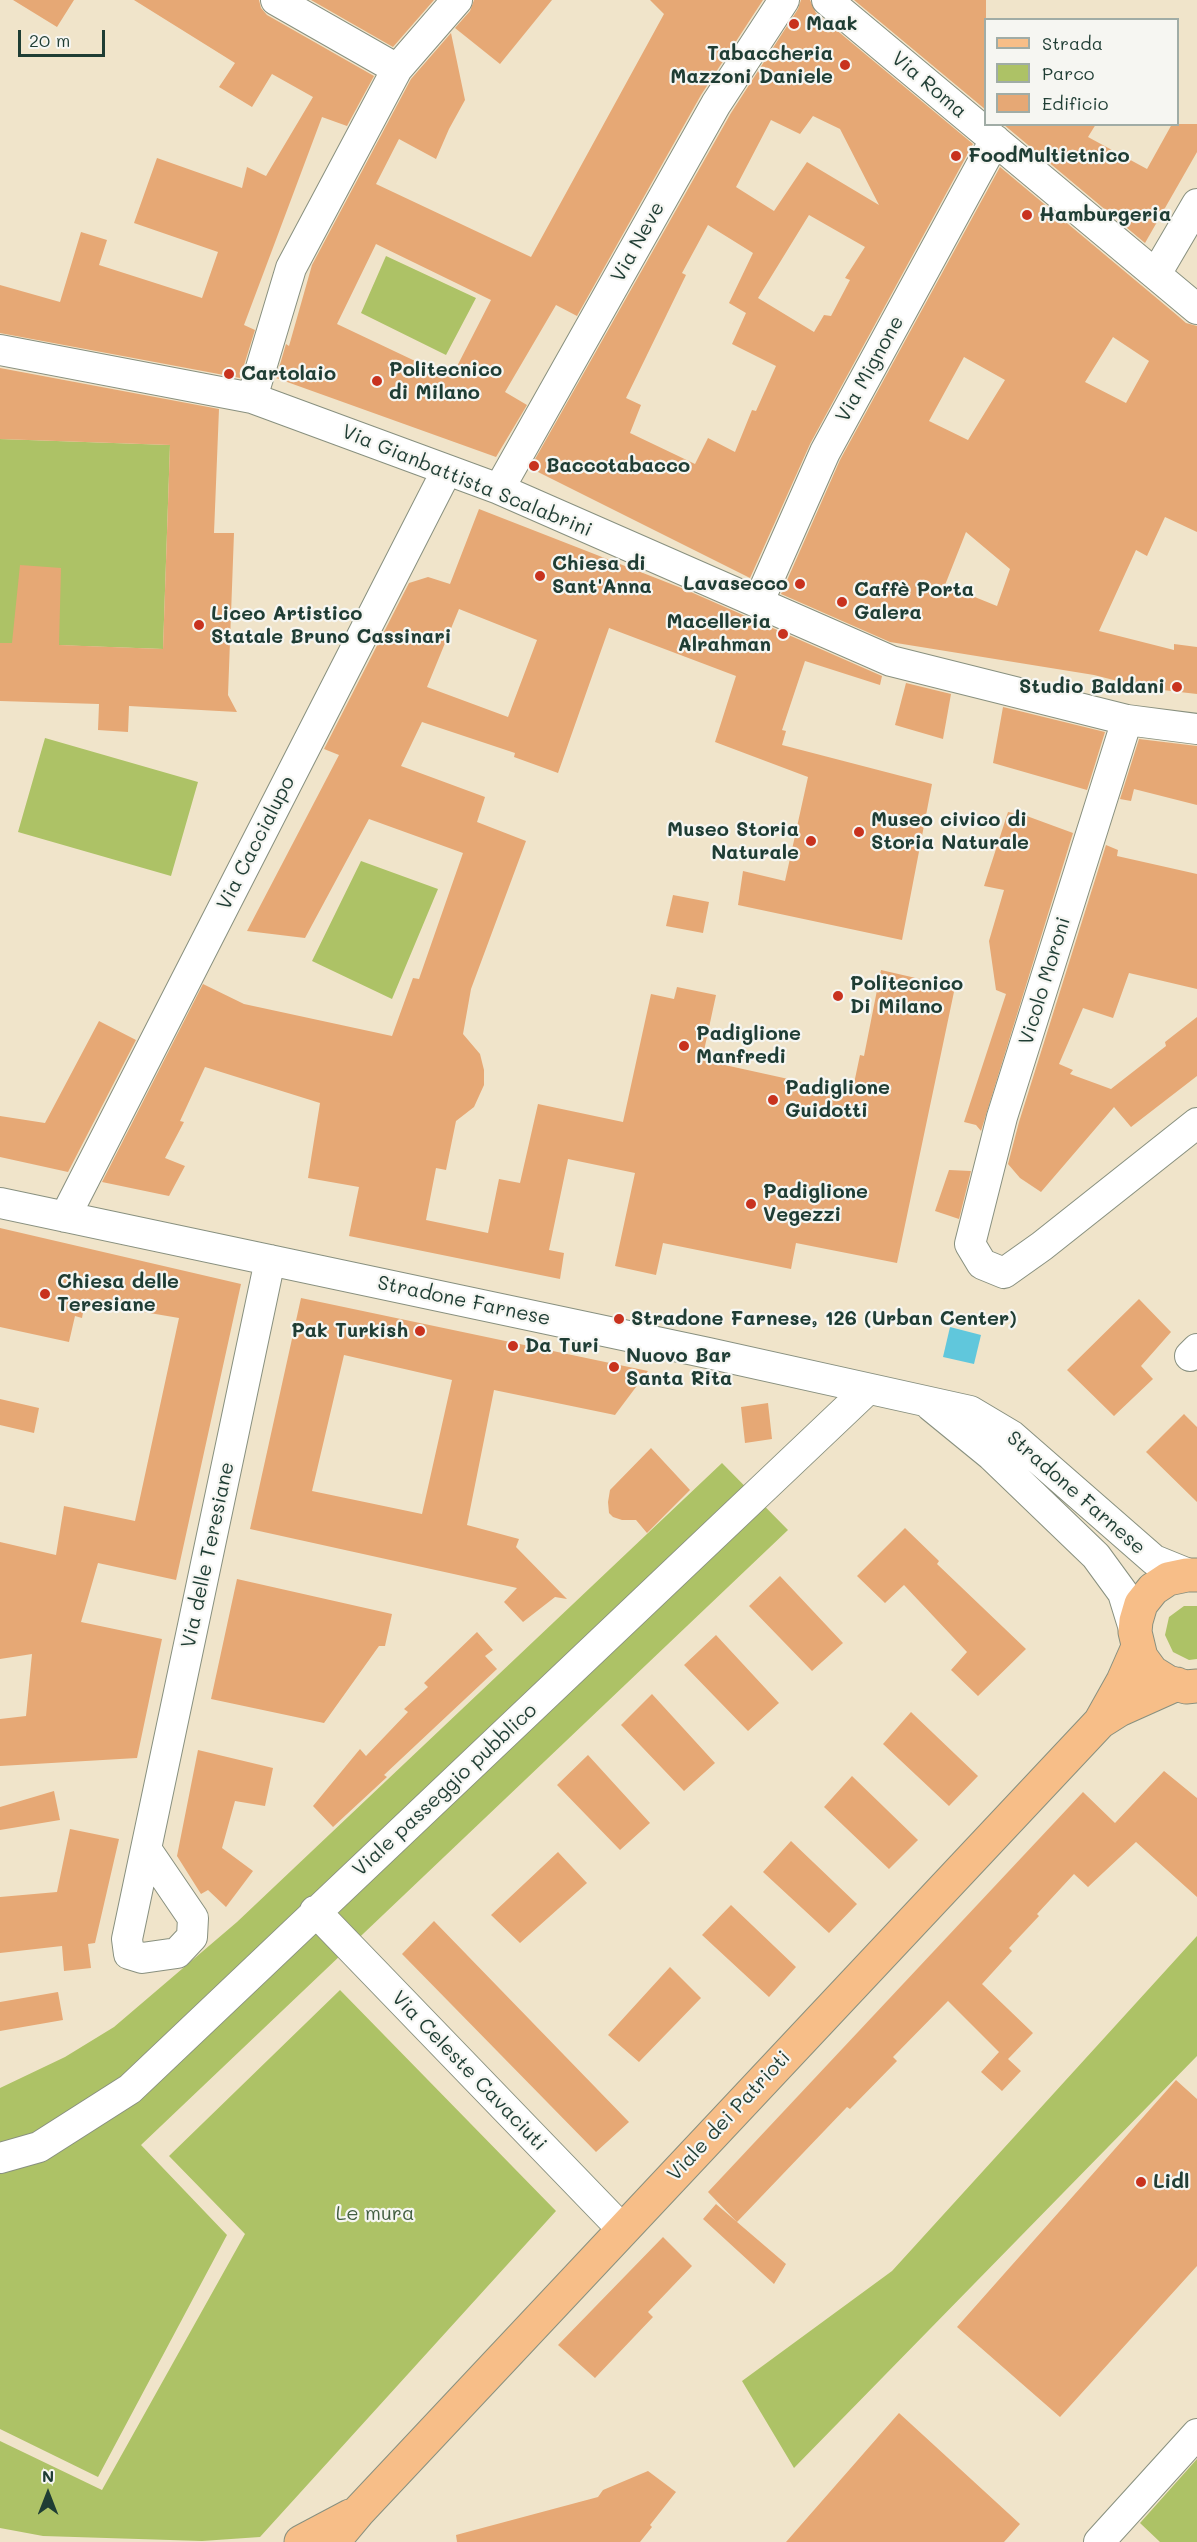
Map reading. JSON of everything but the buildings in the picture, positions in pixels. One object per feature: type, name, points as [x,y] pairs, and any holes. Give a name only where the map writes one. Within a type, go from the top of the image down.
[{"type":"main road","name":"Viale dei Patrioti","points":[[333,2542],[359,2511],[1100,1722],[1123,1681],[1136,1639],[1136,1621],[1142,1604],[1153,1589],[1168,1579],[1194,1575]]},
{"type":"main road","points":[[1136,1639],[1141,1657],[1152,1672],[1168,1682],[1187,1685]]},
{"type":"main road","name":"Viale dei Patrioti","points":[[1100,1722],[1119,1710],[1187,1685]]},
{"type":"main road","name":"Viale dei Patrioti","points":[[301,2542],[359,2511]]},
{"type":"street","points":[[276,0],[397,69]]},
{"type":"street","points":[[252,398],[291,268],[397,69],[457,0]]},
{"type":"street","name":"Via Neve","points":[[499,489],[716,104],[784,0]]},
{"type":"street","name":"Via Roma","points":[[826,0],[1197,309]]},
{"type":"street","name":"Via Mignone","points":[[758,603],[825,452],[995,140]]},
{"type":"street","points":[[1156,274],[1197,204]]},
{"type":"street","name":"Via Gianbattista Scalabrini","points":[[0,350],[252,398],[499,489],[891,660],[1127,720],[1197,729]]},
{"type":"street","name":"Via Caccialupo","points":[[65,1217],[447,470]]},
{"type":"street","name":"Vicolo Moroni","points":[[1127,720],[1002,1117],[970,1244],[982,1264],[1004,1273],[1045,1244],[1197,1123]]},
{"type":"street","name":"Stradone Farnese","points":[[0,1203],[970,1411],[1012,1436],[1154,1560],[1194,1575]]},
{"type":"street","name":"Via delle Teresiane","points":[[146,1849],[270,1260]]},
{"type":"street","name":"Viale passeggio pubblico","points":[[0,2158],[39,2147],[130,2089],[315,1911],[680,1569],[868,1389]]},
{"type":"street","name":"Stradone Farnese","points":[[927,1402],[991,1455],[1096,1556],[1123,1593],[1136,1639]]},
{"type":"street","name":"Via Celeste Cavaciuti","points":[[315,1911],[623,2230]]},
{"type":"street","points":[[1099,2542],[1197,2434]]},
{"type":"green space","points":[[386,256],[476,298],[446,355],[361,313]]},
{"type":"green space","points":[[0,439],[170,445],[163,649],[0,643]]},
{"type":"green space","points":[[45,738],[198,782],[171,876],[18,832]]},
{"type":"green space","points":[[361,861],[438,889],[392,999],[312,961]]},
{"type":"green space","points":[[722,1463],[788,1530],[141,2145],[227,2235],[98,2477],[0,2429],[0,2088],[65,2057],[114,2027],[237,1922]]},
{"type":"green space","points":[[1184,1606],[1197,1606],[1197,1659],[1189,1660],[1173,1652],[1165,1635],[1169,1617]]},
{"type":"green space","points":[[1197,1936],[1197,2056],[794,2468],[742,2381],[892,2271]]},
{"type":"green space","name":"Le mura","points":[[340,1990],[556,2211],[260,2537],[202,2541],[43,2536],[0,2528],[0,2441],[102,2490],[245,2234],[169,2156]]},
{"type":"green space","points":[[1197,2459],[1197,2542],[1160,2542],[1140,2523]]},
{"type":"water","points":[[950,1327],[981,1335],[974,1364],[943,1357]]},
{"type":"place","name":"Maak","points":[[794,24]]},
{"type":"place","name":"Tabaccheria Mazzoni Daniele","points":[[845,65]]},
{"type":"place","name":"FoodMultietnico","points":[[956,156]]},
{"type":"place","name":"Hamburgeria","points":[[1027,215]]},
{"type":"place","name":"Cartolaio","points":[[229,374]]},
{"type":"place","name":"Politecnico di Milano","points":[[377,381]]},
{"type":"place","name":"Baccotabacco","points":[[534,466]]},
{"type":"place","name":"Chiesa di Sant'Anna","points":[[540,576]]},
{"type":"place","name":"Lavasecco","points":[[800,584]]},
{"type":"place","name":"Caffè Porta Galera","points":[[842,602]]},
{"type":"place","name":"Liceo Artistico Statale Bruno Cassinari","points":[[199,625]]},
{"type":"place","name":"Macelleria Alrahman","points":[[783,634]]},
{"type":"place","name":"Studio Baldani","points":[[1177,687]]},
{"type":"place","name":"Museo civico di Storia Naturale","points":[[859,832]]},
{"type":"place","name":"Museo Storia Naturale","points":[[811,841]]},
{"type":"place","name":"Politecnico Di Milano","points":[[838,996]]},
{"type":"place","name":"Padiglione Manfredi","points":[[684,1046]]},
{"type":"place","name":"Padiglione Guidotti","points":[[773,1100]]},
{"type":"place","name":"Padiglione Vegezzi","points":[[751,1204]]},
{"type":"place","name":"Chiesa delle Teresiane","points":[[45,1294]]},
{"type":"place","name":"Stradone Farnese, 126 (Urban Center)","points":[[619,1319]]},
{"type":"place","name":"Pak Turkish","points":[[420,1331]]},
{"type":"place","name":"Da Turi","points":[[513,1346]]},
{"type":"place","name":"Nuovo Bar Santa Rita","points":[[614,1367]]},
{"type":"place","name":"Lidl","points":[[1141,2182]]}]
